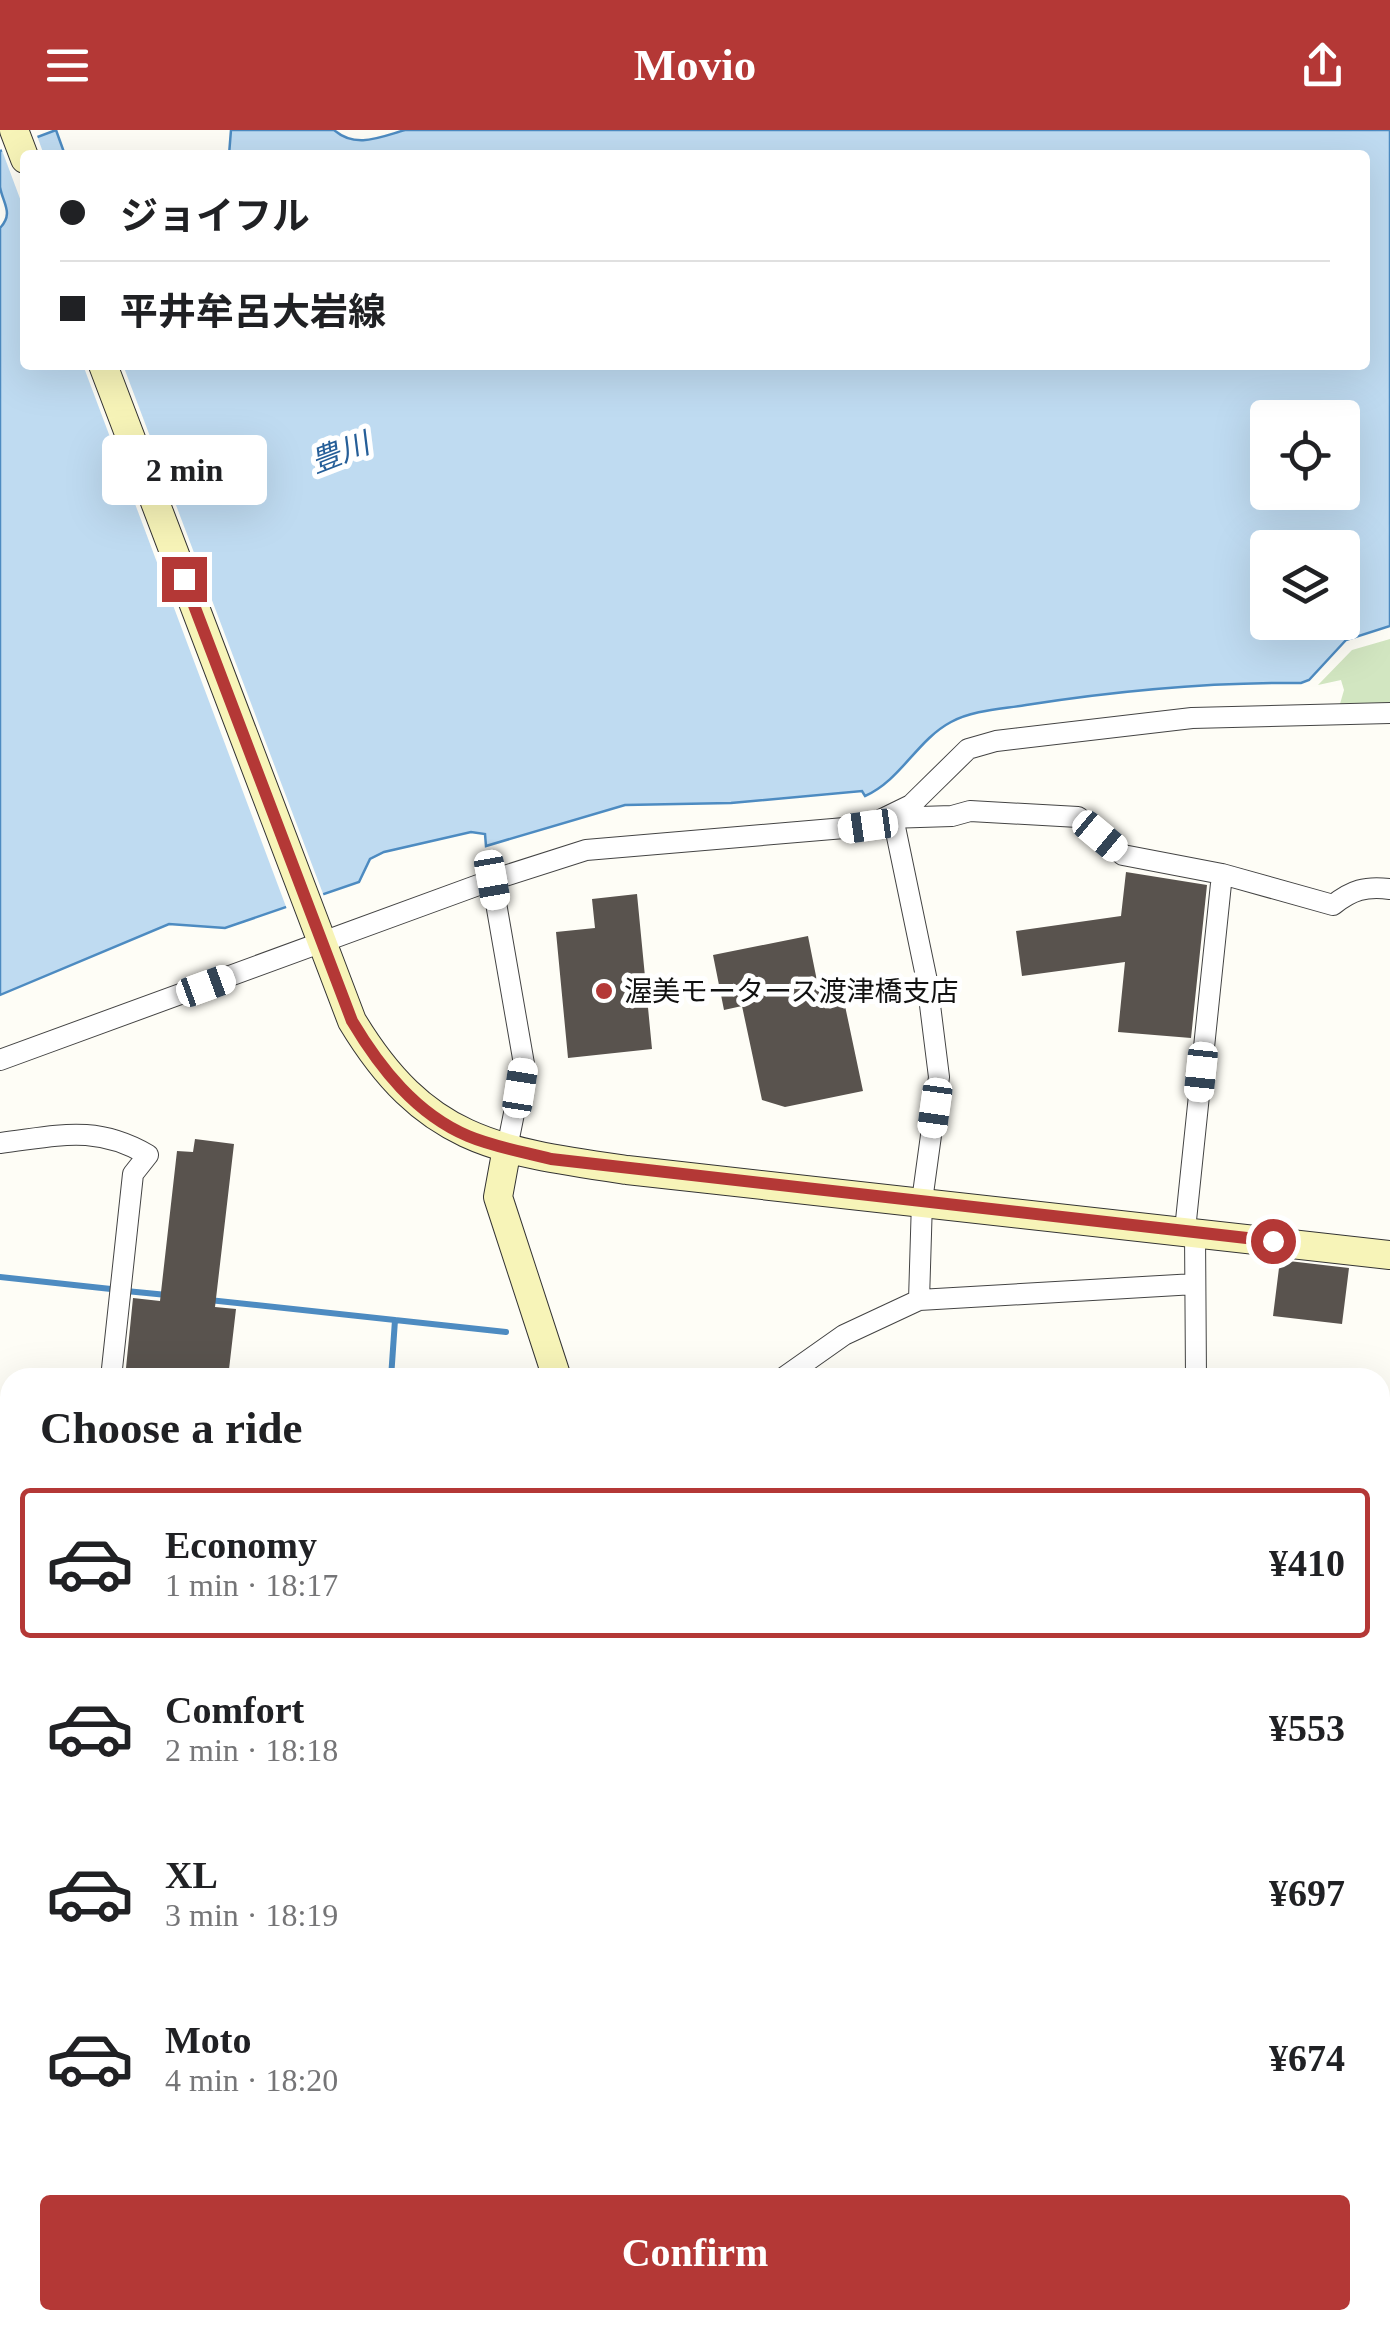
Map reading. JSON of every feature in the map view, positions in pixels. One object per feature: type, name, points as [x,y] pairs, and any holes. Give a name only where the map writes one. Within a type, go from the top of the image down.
[{"type":"main road","points":[[105,370],[352,1021],[393,1079],[441,1121],[468,1136],[507,1148],[626,1170],[1390,1255]]},
{"type":"main road","points":[[507,1148],[498,1197],[554,1368]]},
{"type":"street","points":[[0,1060],[320,940],[586,850],[868,826],[911,806],[968,749],[996,741],[1192,718],[1390,713]]},
{"type":"street","points":[[888,818],[952,816],[970,811],[1078,817],[1123,855],[1222,874],[1333,906],[1349,893],[1368,886],[1390,888]]},
{"type":"street","points":[[888,818],[894,827],[927,981],[939,1077],[922,1201],[919,1300]]},
{"type":"street","points":[[1196,1368],[1190,1231],[1222,874]]},
{"type":"street","points":[[492,880],[524,1064],[507,1148]]},
{"type":"street","points":[[0,1143],[88,1132],[126,1142],[148,1155],[134,1174],[112,1368]]},
{"type":"street","points":[[797,1368],[844,1335],[919,1300],[1195,1284]]},
{"type":"green space","points":[[1390,639],[1390,703],[1340,704],[1344,690],[1341,680],[1318,685],[1352,650]]},
{"type":"water","name":"豊川","points":[[56,130],[63,150],[20,150],[20,370],[1370,370],[1370,150],[229,150],[231,130],[334,130],[360,140],[405,130],[1390,130],[1390,626],[1360,636],[1360,530],[1250,530],[1250,640],[1346,640],[1309,680],[1128,692],[969,715],[939,730],[889,780],[865,796],[862,791],[731,803],[625,805],[486,846],[485,834],[471,832],[384,852],[370,859],[359,882],[225,928],[169,924],[0,995],[0,228],[7,213],[0,187],[0,151]]},
{"type":"pier","points":[[36,133],[42,150],[20,150],[20,199],[0,145]]},
{"type":"pier","points":[[85,370],[125,370],[325,899],[288,912]]},
{"type":"building","points":[[1126,872],[1207,885],[1191,1038],[1118,1032],[1125,962],[1022,976],[1016,931],[1121,916]]},
{"type":"building","name":"渥美モータース渡津橋支店","points":[[637,894],[652,1049],[568,1058],[556,932],[595,928],[592,899]]},
{"type":"building","points":[[808,936],[822,1006],[844,1001],[863,1091],[785,1107],[762,1100],[742,1006],[724,1010],[713,955]]},
{"type":"building","points":[[195,1139],[234,1144],[215,1307],[236,1309],[229,1368],[126,1368],[133,1298],[160,1301],[177,1151],[193,1152]]},
{"type":"building","points":[[1280,1260],[1349,1268],[1342,1324],[1273,1316]]},
{"type":"waterway","points":[[0,1277],[111,1289]]},
{"type":"waterway","points":[[126,1291],[167,1295]]},
{"type":"waterway","points":[[209,1300],[506,1332]]},
{"type":"waterway","points":[[392,1368],[395,1320]]},
{"type":"place","name":"渥美モータース渡津橋支店","points":[[604,991]]},
{"type":"route","points":[[184,579],[352,1021],[393,1079],[441,1121],[468,1136],[551,1159],[626,1170],[1273,1241]]}]
